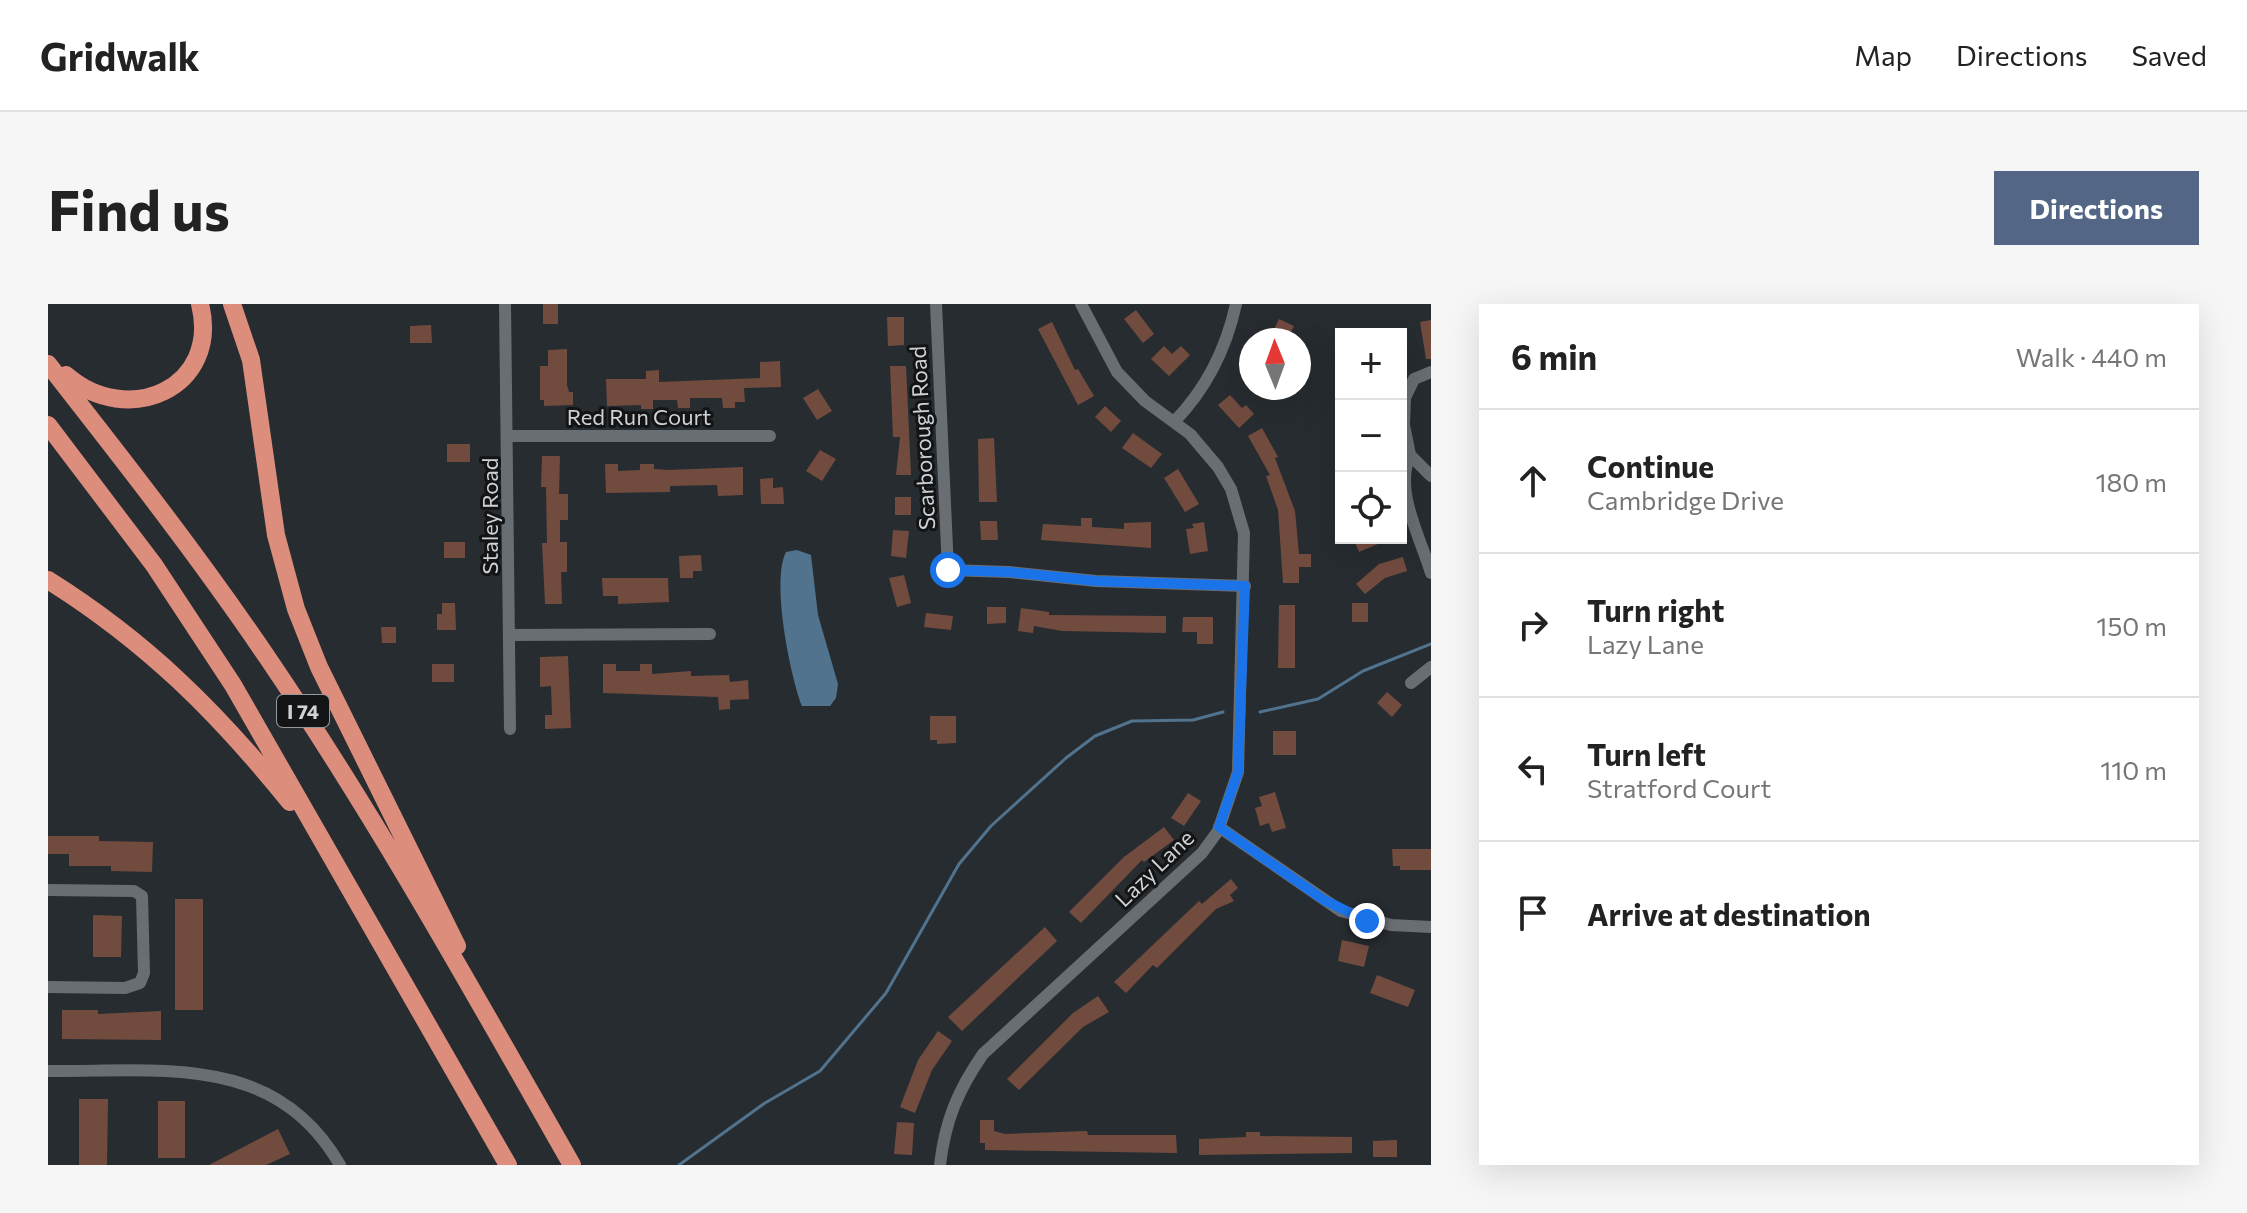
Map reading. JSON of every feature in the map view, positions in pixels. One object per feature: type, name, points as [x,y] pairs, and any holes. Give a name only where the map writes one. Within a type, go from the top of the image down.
[{"type":"highway","points":[[48,362],[81,388],[103,398],[124,402],[147,399],[177,382],[192,365],[203,331],[200,304]]},
{"type":"highway","points":[[232,304],[251,360],[279,546],[304,630],[524,1081]]},
{"type":"highway","name":"I 74","points":[[48,362],[186,543],[270,661],[377,831],[572,1165]]},
{"type":"highway","name":"I 74","points":[[48,425],[194,624],[269,744],[508,1165]]},
{"type":"highway","points":[[48,580],[123,630],[192,689],[232,731],[320,838]]},
{"type":"street","name":"Staley Road","points":[[505,304],[509,436],[510,729]]},
{"type":"street","name":"Scarborough Road","points":[[936,304],[948,570],[1009,572],[1096,581],[1245,586]]},
{"type":"street","name":"Lazy Lane","points":[[940,1165],[949,1114],[962,1084],[983,1054],[1202,853],[1219,827],[1238,772],[1244,533],[1231,489],[1204,448],[1145,401],[1117,372],[1081,304]]},
{"type":"street","points":[[1174,422],[1208,379],[1230,332],[1236,304]]},
{"type":"street","points":[[1431,372],[1414,379],[1405,398],[1404,425],[1410,455],[1431,476]]},
{"type":"street","name":"Red Run Court","points":[[509,436],[770,436]]},
{"type":"street","points":[[1410,455],[1402,472],[1406,495],[1431,573]]},
{"type":"street","points":[[509,635],[710,634]]},
{"type":"street","points":[[1411,683],[1431,667]]},
{"type":"street","points":[[1219,827],[1341,911],[1379,923],[1431,927]]},
{"type":"street","points":[[48,890],[134,891],[144,901],[144,973],[140,983],[125,988],[48,987]]},
{"type":"street","points":[[48,1071],[194,1073],[237,1079],[275,1096],[292,1108],[326,1142],[340,1165]]},
{"type":"water","points":[[797,550],[811,555],[818,615],[838,684],[836,698],[830,706],[802,706],[792,673],[780,584],[786,552]]},
{"type":"building","points":[[543,304],[558,304],[558,324],[543,324]]},
{"type":"building","points":[[1136,310],[1154,334],[1143,343],[1124,319]]},
{"type":"building","points":[[887,317],[904,317],[904,345],[888,346]]},
{"type":"building","points":[[1279,319],[1294,326],[1293,328],[1275,328]]},
{"type":"building","points":[[1431,320],[1431,359],[1426,359],[1420,322]]},
{"type":"building","points":[[1052,322],[1075,370],[1078,369],[1094,396],[1078,405],[1038,329]]},
{"type":"building","points":[[431,325],[432,343],[410,343],[410,326]]},
{"type":"building","points":[[1164,346],[1172,354],[1181,346],[1190,355],[1169,376],[1151,359]]},
{"type":"building","points":[[567,349],[567,385],[569,392],[573,392],[573,405],[544,406],[544,400],[540,400],[540,366],[548,366],[548,350]]},
{"type":"building","points":[[780,361],[781,387],[744,388],[745,402],[735,402],[735,408],[723,408],[722,398],[690,398],[690,408],[678,408],[677,400],[653,400],[653,409],[641,409],[641,405],[607,406],[606,379],[646,379],[646,371],[659,370],[659,382],[760,378],[760,362]]},
{"type":"building","points":[[890,366],[906,366],[911,475],[896,475],[900,437],[893,437]]},
{"type":"building","points":[[818,389],[832,411],[817,420],[803,398]]},
{"type":"building","points":[[1230,395],[1242,408],[1246,405],[1254,414],[1239,428],[1218,405]]},
{"type":"building","points":[[1105,406],[1121,421],[1111,432],[1095,417]]},
{"type":"building","points":[[1262,428],[1278,457],[1275,458],[1295,511],[1299,554],[1311,554],[1311,567],[1299,567],[1299,583],[1283,583],[1278,510],[1266,476],[1270,475],[1248,436]]},
{"type":"building","points":[[1133,433],[1162,454],[1151,468],[1122,448]]},
{"type":"building","points":[[994,438],[997,502],[979,502],[978,439]]},
{"type":"building","points":[[447,444],[470,444],[470,462],[447,462]]},
{"type":"building","points":[[820,450],[836,459],[822,481],[806,471]]},
{"type":"building","points":[[542,456],[560,456],[559,494],[568,494],[568,520],[560,520],[560,542],[567,542],[567,572],[561,572],[562,604],[545,604],[542,543],[547,543],[546,487],[541,487]]},
{"type":"building","points":[[605,464],[618,464],[618,471],[640,470],[640,464],[654,464],[654,469],[669,470],[743,467],[743,495],[718,496],[717,485],[670,486],[670,492],[606,493]]},
{"type":"building","points":[[1178,469],[1199,504],[1185,512],[1164,478]]},
{"type":"building","points":[[773,478],[773,488],[783,487],[784,504],[761,504],[760,479]]},
{"type":"building","points":[[895,497],[911,497],[911,515],[895,515]]},
{"type":"building","points":[[1081,518],[1092,518],[1092,527],[1124,529],[1124,523],[1151,522],[1151,548],[1041,540],[1043,524],[1081,526]]},
{"type":"building","points":[[980,521],[997,521],[998,540],[981,540]]},
{"type":"building","points":[[1204,522],[1208,551],[1190,554],[1186,529],[1194,528],[1192,524]]},
{"type":"building","points":[[893,530],[909,531],[906,558],[891,556]]},
{"type":"building","points":[[444,542],[465,542],[465,558],[444,558]]},
{"type":"building","points":[[1356,544],[1378,544],[1359,552]]},
{"type":"building","points":[[701,555],[702,571],[693,571],[693,578],[680,578],[679,556]]},
{"type":"building","points":[[1403,557],[1407,571],[1385,578],[1365,594],[1356,584],[1379,564]]},
{"type":"building","points":[[904,575],[911,603],[897,607],[889,578]]},
{"type":"building","points":[[602,578],[668,578],[669,602],[618,604],[618,596],[603,596]]},
{"type":"building","points":[[442,603],[455,603],[456,630],[437,630],[437,614],[442,614]]},
{"type":"building","points":[[1352,603],[1368,603],[1368,622],[1352,622]]},
{"type":"building","points":[[1279,605],[1295,605],[1295,668],[1278,668]]},
{"type":"building","points":[[987,607],[1006,607],[1006,623],[987,624]]},
{"type":"building","points":[[1021,608],[1049,612],[1049,615],[1166,616],[1166,633],[1062,631],[1034,626],[1033,633],[1018,631]]},
{"type":"building","points":[[926,613],[953,616],[951,630],[924,627]]},
{"type":"building","points":[[1183,617],[1213,617],[1213,644],[1197,644],[1197,632],[1182,632]]},
{"type":"building","points":[[381,627],[396,627],[396,643],[382,643]]},
{"type":"building","points":[[568,656],[571,728],[545,729],[545,715],[552,715],[551,686],[540,687],[540,657]]},
{"type":"building","points":[[432,664],[454,664],[454,682],[432,682]]},
{"type":"building","points":[[603,664],[616,664],[616,671],[640,671],[640,664],[652,664],[652,674],[691,671],[691,676],[729,675],[730,682],[748,680],[749,699],[730,700],[730,709],[719,710],[718,697],[603,693]]},
{"type":"building","points":[[1387,692],[1402,705],[1392,717],[1377,703]]},
{"type":"building","points":[[930,716],[956,716],[956,743],[937,744],[937,740],[930,740]]},
{"type":"building","points":[[1273,731],[1296,731],[1296,755],[1273,755]]},
{"type":"building","points":[[1275,792],[1286,828],[1272,832],[1269,823],[1260,826],[1255,808],[1262,806],[1259,797]]},
{"type":"building","points":[[1188,793],[1201,801],[1184,826],[1171,818]]},
{"type":"building","points":[[1164,827],[1174,840],[1144,862],[1142,860],[1081,923],[1069,912],[1124,857]]},
{"type":"building","points":[[48,836],[99,836],[99,841],[153,842],[152,872],[111,871],[111,866],[69,866],[69,854],[48,854]]},
{"type":"building","points":[[1392,849],[1431,849],[1431,870],[1400,870],[1400,866],[1393,866]]},
{"type":"building","points":[[1231,879],[1238,888],[1230,895],[1234,901],[1216,909],[1157,968],[1153,965],[1126,993],[1114,982],[1199,901],[1202,904]]},
{"type":"building","points":[[175,899],[203,899],[203,1010],[175,1010]]},
{"type":"building","points":[[93,915],[122,916],[121,957],[93,957]]},
{"type":"building","points":[[1045,927],[1057,941],[962,1031],[948,1017]]},
{"type":"building","points":[[1342,940],[1369,946],[1364,967],[1338,961]]},
{"type":"building","points":[[1377,975],[1415,990],[1408,1007],[1370,993]]},
{"type":"building","points":[[1098,996],[1109,1012],[1083,1027],[1019,1090],[1007,1079],[1073,1013]]},
{"type":"building","points":[[62,1010],[98,1010],[98,1014],[161,1011],[161,1040],[62,1039]]},
{"type":"building","points":[[938,1031],[952,1041],[932,1070],[915,1113],[900,1107],[918,1060]]},
{"type":"building","points":[[79,1099],[108,1099],[107,1165],[79,1165]]},
{"type":"building","points":[[158,1101],[185,1101],[185,1158],[158,1158]]},
{"type":"building","points":[[980,1120],[994,1120],[994,1131],[1005,1134],[1087,1131],[1088,1135],[1176,1135],[1177,1153],[985,1150],[985,1143],[980,1143]]},
{"type":"building","points":[[897,1122],[914,1123],[912,1155],[894,1154]]},
{"type":"building","points":[[278,1129],[290,1154],[266,1165],[209,1165]]},
{"type":"building","points":[[1246,1132],[1260,1132],[1260,1136],[1352,1137],[1352,1153],[1199,1155],[1199,1139],[1246,1137]]},
{"type":"building","points":[[1397,1140],[1397,1157],[1373,1157],[1373,1141]]},
{"type":"waterway","points":[[1260,712],[1318,699],[1363,671],[1431,644]]},
{"type":"waterway","points":[[679,1165],[765,1103],[820,1071],[886,993],[959,864],[991,826],[1066,758],[1095,736],[1132,721],[1193,720],[1223,712]]},
{"type":"route","points":[[948,570],[1009,572],[1096,581],[1245,586],[1238,772],[1219,827],[1341,911],[1367,921]]}]
